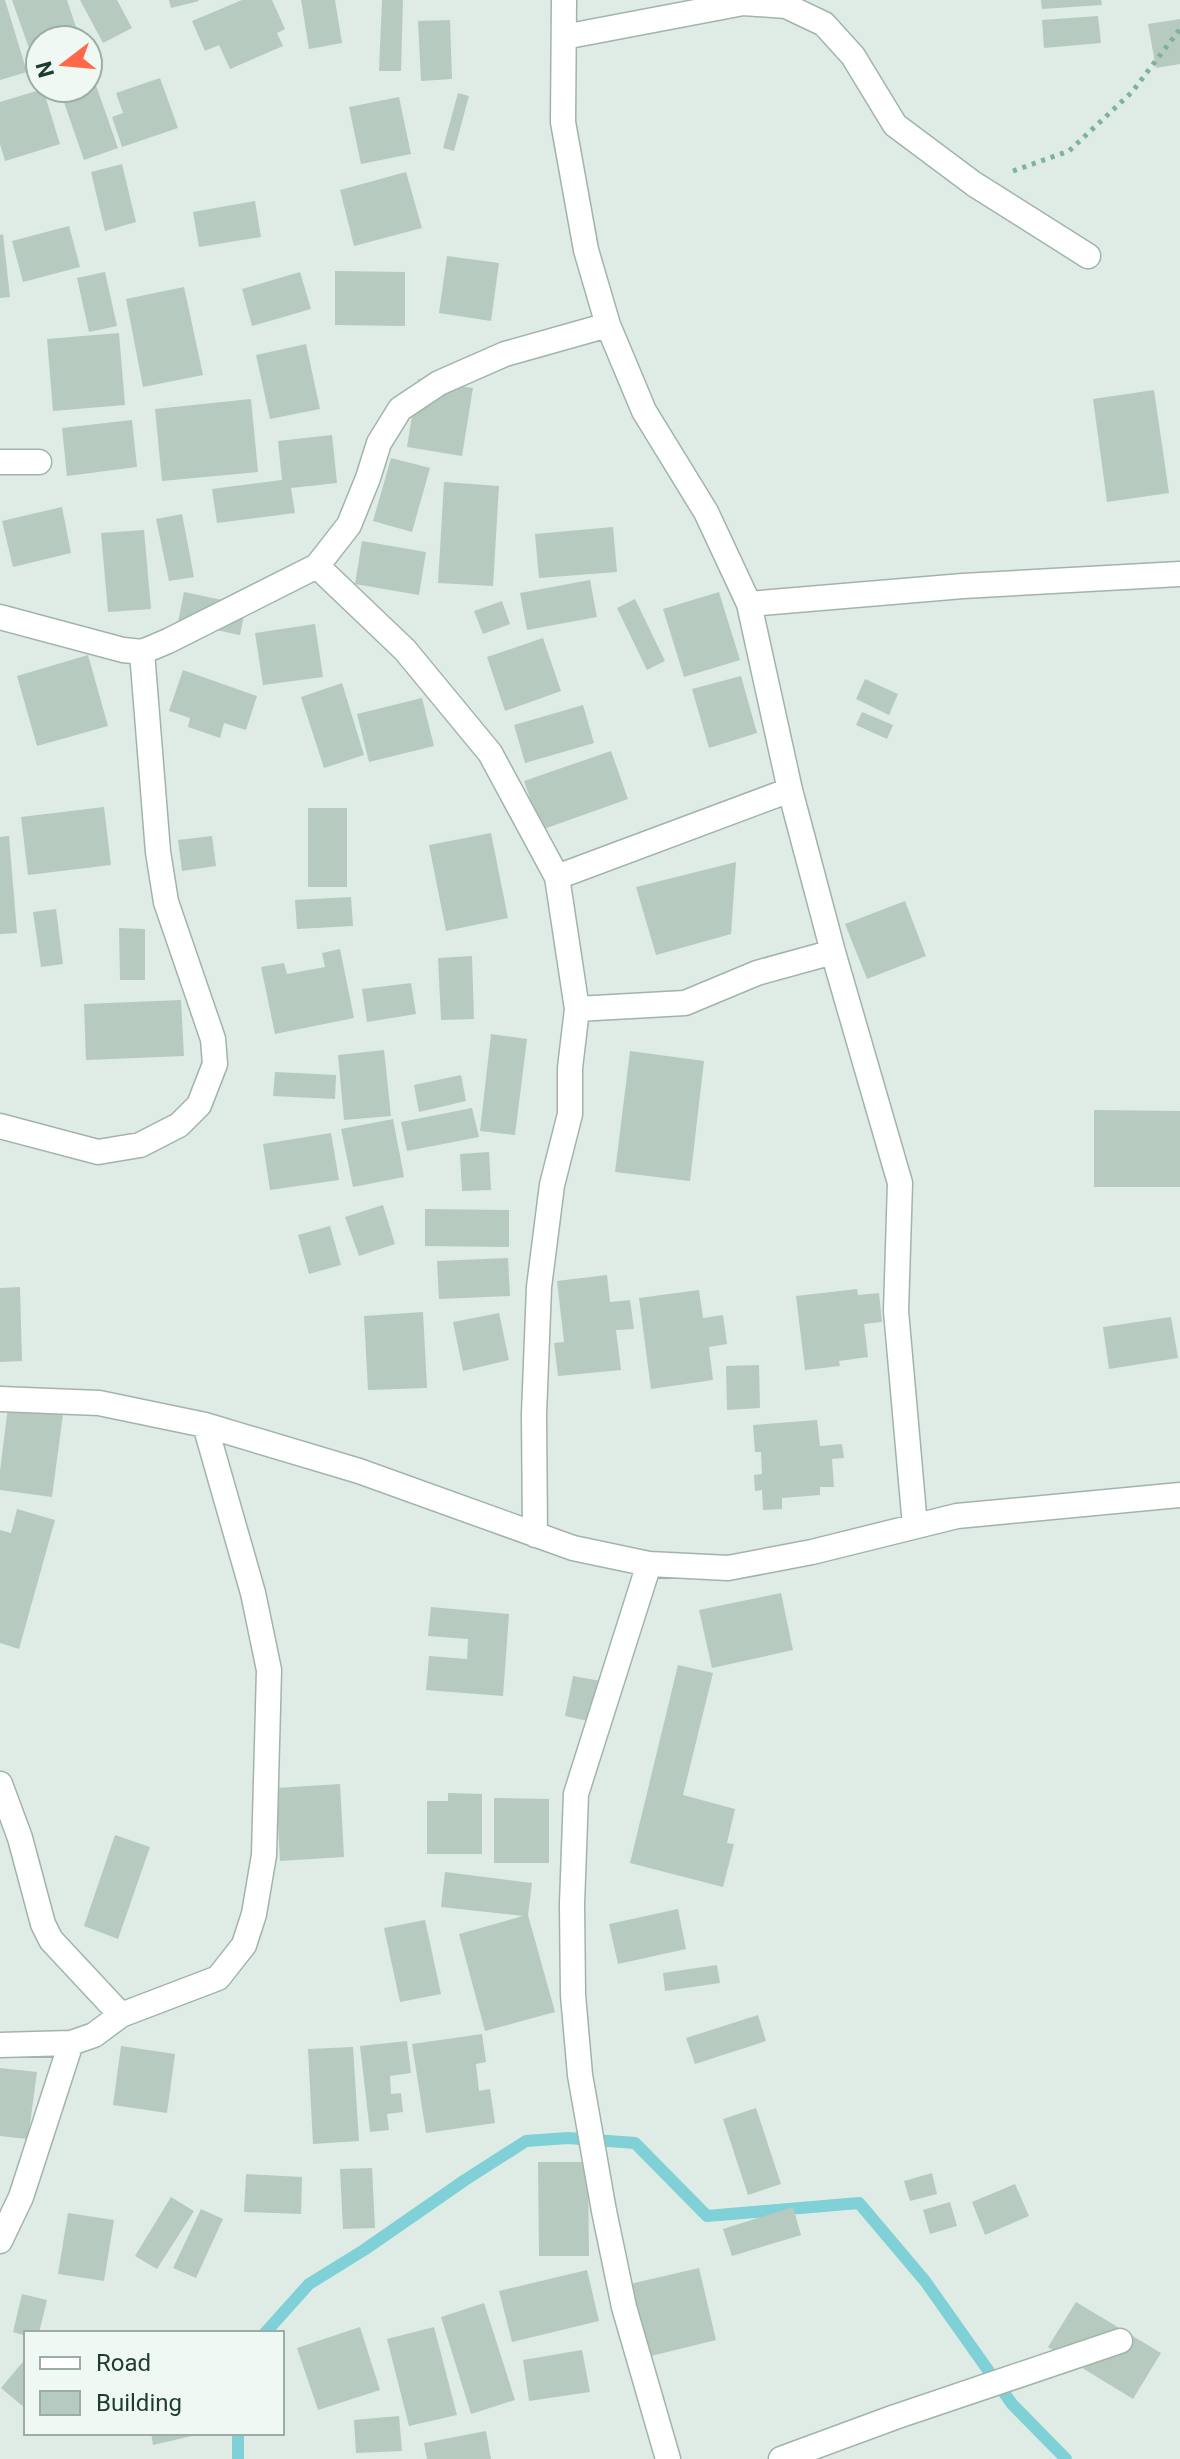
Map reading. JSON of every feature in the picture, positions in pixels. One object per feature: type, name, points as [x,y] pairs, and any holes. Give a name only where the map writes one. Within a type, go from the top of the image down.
[{"type":"street","points":[[564,0],[563,122],[586,250],[608,325],[644,411],[706,512],[749,604],[790,790],[900,1183],[896,1311],[915,1526]]},
{"type":"street","points":[[564,37],[743,3],[813,8],[853,56],[895,125],[974,184],[1088,256]]},
{"type":"street","points":[[0,617],[123,650],[142,652],[317,566],[349,525],[379,443],[400,409],[439,383],[505,354],[608,325]]},
{"type":"street","points":[[0,462],[39,462]]},
{"type":"street","points":[[317,566],[405,650],[490,753],[557,877],[577,1009],[570,1068],[570,1114],[552,1185],[539,1287],[534,1414],[535,1535]]},
{"type":"street","points":[[749,604],[963,586],[1180,574]]},
{"type":"street","points":[[0,1126],[98,1152],[140,1145],[179,1125],[199,1105],[215,1064],[213,1039],[166,902],[158,852],[142,652]]},
{"type":"street","points":[[557,877],[790,790]]},
{"type":"street","points":[[577,1009],[685,1003],[757,973],[833,952]]},
{"type":"street","points":[[0,1399],[99,1403],[205,1425],[359,1471],[573,1548],[649,1564],[728,1568],[812,1552],[957,1516],[1180,1495]]},
{"type":"street","points":[[0,2045],[71,2043],[94,2035],[121,2015],[218,1978],[244,1945],[254,1914],[264,1855],[269,1670],[253,1593],[205,1425]]},
{"type":"street","points":[[649,1564],[576,1794],[573,1995],[580,2075],[607,2225],[624,2307],[668,2459]]},
{"type":"street","points":[[0,1784],[20,1838],[43,1924],[51,1940],[121,2015]]},
{"type":"street","points":[[0,2241],[21,2197],[71,2043]]},
{"type":"street","points":[[781,2459],[1120,2341]]},
{"type":"path","points":[[974,184],[1069,151],[1132,92],[1180,29]]},
{"type":"building","points":[[0,0],[5,0],[24,62],[24,73],[0,80]]},
{"type":"building","points":[[12,0],[67,0],[75,24],[24,24],[24,34]]},
{"type":"building","points":[[80,0],[117,0],[132,28],[104,42],[104,24],[93,24]]},
{"type":"building","points":[[169,0],[198,0],[199,1],[171,8]]},
{"type":"building","points":[[242,0],[272,0],[285,29],[277,33],[283,46],[230,69],[219,45],[205,51],[192,21]]},
{"type":"building","points":[[301,0],[335,0],[342,43],[309,49]]},
{"type":"building","points":[[382,0],[403,0],[401,71],[379,71]]},
{"type":"building","points":[[1041,0],[1101,0],[1102,5],[1042,9]]},
{"type":"building","points":[[1098,16],[1101,43],[1044,48],[1042,20]]},
{"type":"building","points":[[1180,19],[1180,64],[1156,68],[1148,24]]},
{"type":"building","points":[[450,20],[452,79],[421,81],[418,21]]},
{"type":"building","points":[[160,78],[178,128],[122,147],[112,117],[123,113],[116,93]]},
{"type":"building","points":[[458,93],[469,96],[454,151],[443,148]]},
{"type":"building","points":[[24,95],[24,104],[48,104],[60,144],[5,161],[0,144],[0,102]]},
{"type":"building","points":[[399,97],[411,154],[361,164],[349,107]]},
{"type":"building","points":[[65,104],[103,104],[118,148],[84,160]]},
{"type":"building","points":[[122,164],[136,222],[105,231],[91,172]]},
{"type":"building","points":[[406,172],[422,228],[354,246],[340,190]]},
{"type":"building","points":[[255,201],[261,237],[199,247],[193,212]]},
{"type":"building","points":[[69,226],[80,267],[23,282],[12,241]]},
{"type":"building","points":[[3,234],[10,297],[0,298],[0,235]]},
{"type":"building","points":[[447,256],[499,263],[491,321],[439,313]]},
{"type":"building","points":[[335,271],[405,272],[405,326],[335,325]]},
{"type":"building","points":[[105,272],[117,326],[89,332],[77,278]]},
{"type":"building","points":[[300,272],[311,309],[252,326],[242,289]]},
{"type":"building","points":[[184,287],[203,375],[143,387],[126,299]]},
{"type":"building","points":[[119,333],[125,405],[53,411],[47,339]]},
{"type":"building","points":[[306,344],[320,409],[270,419],[256,355]]},
{"type":"building","points":[[418,379],[473,388],[462,456],[407,447]]},
{"type":"building","points":[[1154,390],[1169,493],[1107,502],[1093,399]]},
{"type":"building","points":[[251,399],[258,472],[162,481],[155,409]]},
{"type":"building","points":[[132,420],[137,467],[67,476],[62,428]]},
{"type":"building","points":[[332,435],[337,483],[291,488],[295,513],[217,523],[212,489],[282,480],[278,441]]},
{"type":"building","points":[[391,458],[430,468],[412,532],[373,521]]},
{"type":"building","points":[[444,482],[499,486],[493,586],[438,583]]},
{"type":"building","points":[[62,507],[71,553],[13,567],[2,521]]},
{"type":"building","points":[[182,514],[194,577],[169,581],[156,519]]},
{"type":"building","points":[[613,527],[617,572],[539,578],[535,534]]},
{"type":"building","points":[[144,530],[151,609],[108,612],[101,533]]},
{"type":"building","points":[[362,541],[426,552],[419,595],[355,584]]},
{"type":"building","points":[[590,580],[597,617],[527,630],[520,593]]},
{"type":"building","points":[[184,592],[246,605],[240,635],[178,622]]},
{"type":"building","points":[[719,592],[740,660],[684,677],[663,609]]},
{"type":"building","points":[[635,599],[665,661],[647,670],[617,608]]},
{"type":"building","points":[[502,601],[510,624],[483,634],[474,611]]},
{"type":"building","points":[[315,624],[323,677],[263,685],[255,633]]},
{"type":"building","points":[[543,638],[561,691],[505,711],[487,657]]},
{"type":"building","points":[[88,655],[108,726],[37,746],[17,676]]},
{"type":"building","points":[[183,670],[257,696],[246,730],[224,723],[220,738],[188,727],[190,718],[169,711]]},
{"type":"building","points":[[741,676],[757,733],[709,748],[692,689]]},
{"type":"building","points":[[865,679],[898,694],[889,715],[856,699]]},
{"type":"building","points":[[342,683],[364,755],[324,768],[301,697]]},
{"type":"building","points":[[422,698],[434,746],[369,762],[357,714]]},
{"type":"building","points":[[583,705],[594,743],[525,763],[514,725]]},
{"type":"building","points":[[862,712],[893,725],[887,739],[856,725]]},
{"type":"building","points":[[611,751],[628,799],[541,830],[524,781]]},
{"type":"building","points":[[104,807],[111,865],[28,875],[21,817]]},
{"type":"building","points":[[308,808],[347,808],[347,887],[308,887]]},
{"type":"building","points":[[491,833],[508,918],[446,931],[429,845]]},
{"type":"building","points":[[9,836],[17,933],[0,934],[0,837]]},
{"type":"building","points":[[212,836],[216,866],[182,871],[178,840]]},
{"type":"building","points":[[736,862],[731,934],[656,955],[636,887]]},
{"type":"building","points":[[351,897],[353,926],[297,929],[295,900]]},
{"type":"building","points":[[905,901],[926,956],[867,979],[845,924]]},
{"type":"building","points":[[56,909],[63,964],[41,967],[33,912]]},
{"type":"building","points":[[119,928],[145,929],[145,980],[120,980]]},
{"type":"building","points":[[340,949],[354,1018],[275,1034],[261,967],[284,963],[287,974],[325,967],[322,953]]},
{"type":"building","points":[[472,956],[474,1019],[441,1020],[438,958]]},
{"type":"building","points":[[411,983],[416,1014],[367,1022],[362,989]]},
{"type":"building","points":[[181,1000],[184,1056],[86,1060],[84,1004]]},
{"type":"building","points":[[491,1034],[527,1039],[515,1135],[480,1131]]},
{"type":"building","points":[[384,1050],[391,1116],[344,1120],[338,1055]]},
{"type":"building","points":[[630,1051],[704,1061],[690,1181],[615,1172]]},
{"type":"building","points":[[275,1072],[336,1075],[335,1099],[273,1096]]},
{"type":"building","points":[[461,1075],[466,1101],[419,1112],[414,1085]]},
{"type":"building","points":[[472,1108],[479,1137],[407,1151],[401,1122]]},
{"type":"building","points":[[1094,1110],[1180,1111],[1180,1187],[1094,1187]]},
{"type":"building","points":[[393,1119],[404,1177],[353,1187],[341,1129]]},
{"type":"building","points":[[331,1133],[339,1180],[270,1190],[263,1144]]},
{"type":"building","points":[[489,1152],[491,1190],[462,1191],[460,1154]]},
{"type":"building","points":[[383,1205],[395,1244],[359,1256],[345,1217]]},
{"type":"building","points":[[425,1209],[509,1210],[509,1247],[425,1246]]},
{"type":"building","points":[[330,1226],[341,1265],[309,1274],[298,1235]]},
{"type":"building","points":[[508,1258],[510,1296],[439,1299],[437,1261]]},
{"type":"building","points":[[607,1275],[610,1302],[630,1300],[634,1329],[616,1330],[621,1370],[558,1376],[554,1343],[564,1342],[557,1281]]},
{"type":"building","points":[[20,1287],[22,1361],[0,1362],[0,1288]]},
{"type":"building","points":[[857,1289],[858,1295],[879,1293],[882,1322],[864,1324],[868,1357],[839,1361],[840,1366],[805,1370],[796,1296]]},
{"type":"building","points":[[699,1290],[703,1318],[723,1315],[727,1344],[709,1347],[713,1380],[651,1389],[639,1298]]},
{"type":"building","points":[[423,1312],[427,1388],[368,1390],[364,1316]]},
{"type":"building","points":[[499,1313],[509,1360],[463,1371],[453,1322]]},
{"type":"building","points":[[1171,1317],[1178,1358],[1109,1369],[1103,1327]]},
{"type":"building","points":[[759,1365],[760,1408],[727,1410],[726,1366]]},
{"type":"building","points":[[8,1407],[63,1414],[52,1497],[0,1490]]},
{"type":"building","points":[[817,1420],[820,1446],[842,1444],[844,1458],[832,1459],[834,1487],[820,1487],[820,1495],[782,1498],[782,1509],[763,1510],[762,1490],[755,1491],[754,1475],[762,1474],[761,1452],[755,1452],[753,1425]]},
{"type":"building","points":[[17,1509],[55,1520],[19,1649],[0,1643],[0,1530],[11,1533]]},
{"type":"building","points":[[781,1593],[793,1650],[712,1668],[699,1610]]},
{"type":"building","points":[[431,1607],[509,1614],[503,1696],[426,1690],[429,1656],[467,1659],[468,1639],[428,1636]]},
{"type":"building","points":[[678,1665],[713,1673],[683,1795],[735,1809],[727,1843],[734,1844],[723,1887],[630,1863]]},
{"type":"building","points":[[573,1676],[601,1681],[593,1722],[565,1716]]},
{"type":"building","points":[[340,1784],[344,1857],[280,1861],[276,1788]]},
{"type":"building","points":[[448,1793],[482,1794],[482,1854],[427,1854],[427,1801],[448,1801]]},
{"type":"building","points":[[494,1798],[549,1799],[549,1863],[494,1863]]},
{"type":"building","points":[[115,1835],[150,1847],[118,1939],[84,1926]]},
{"type":"building","points":[[445,1872],[532,1883],[528,1915],[555,2012],[485,2031],[459,1934],[523,1916],[441,1907]]},
{"type":"building","points":[[678,1909],[686,1949],[618,1964],[609,1924]]},
{"type":"building","points":[[425,1920],[441,1994],[400,2002],[384,1928]]},
{"type":"building","points":[[717,1965],[720,1983],[665,1991],[663,1973]]},
{"type":"building","points":[[758,2015],[766,2041],[695,2064],[686,2038]]},
{"type":"building","points":[[482,2034],[486,2062],[476,2064],[479,2091],[490,2089],[495,2123],[426,2133],[412,2044]]},
{"type":"building","points":[[407,2041],[411,2073],[390,2076],[391,2094],[401,2093],[403,2112],[387,2114],[389,2130],[370,2132],[360,2046]]},
{"type":"building","points":[[121,2046],[175,2054],[167,2113],[113,2105]]},
{"type":"building","points":[[353,2047],[359,2141],[313,2144],[308,2049]]},
{"type":"building","points":[[0,2068],[37,2072],[28,2139],[0,2136]]},
{"type":"building","points":[[756,2108],[781,2184],[748,2195],[723,2119]]},
{"type":"building","points":[[538,2162],[588,2162],[589,2256],[539,2256]]},
{"type":"building","points":[[372,2168],[375,2228],[343,2229],[340,2169]]},
{"type":"building","points":[[932,2173],[937,2194],[910,2201],[904,2181]]},
{"type":"building","points":[[246,2174],[302,2177],[301,2214],[244,2212]]},
{"type":"building","points":[[1015,2184],[1029,2216],[985,2235],[972,2202]]},
{"type":"building","points":[[171,2197],[194,2211],[157,2269],[135,2256]]},
{"type":"building","points":[[950,2202],[957,2226],[930,2234],[923,2210]]},
{"type":"building","points":[[793,2207],[801,2235],[732,2256],[723,2229]]},
{"type":"building","points":[[201,2209],[223,2219],[196,2278],[173,2268]]},
{"type":"building","points":[[68,2213],[114,2220],[104,2281],[58,2274]]},
{"type":"building","points":[[699,2268],[716,2340],[647,2357],[630,2284]]},
{"type":"building","points":[[587,2270],[599,2321],[512,2342],[499,2291]]},
{"type":"building","points":[[22,2294],[47,2300],[39,2331],[24,2331],[24,2335],[13,2332]]},
{"type":"building","points":[[1076,2302],[1161,2353],[1133,2399],[1048,2347]]},
{"type":"building","points":[[484,2303],[515,2400],[471,2414],[441,2317]]},
{"type":"building","points":[[360,2327],[380,2390],[318,2410],[297,2348]]},
{"type":"building","points":[[434,2327],[457,2415],[409,2426],[387,2339]]},
{"type":"building","points":[[582,2350],[590,2392],[529,2401],[523,2360]]},
{"type":"building","points":[[24,2360],[24,2407],[1,2388]]},
{"type":"building","points":[[399,2416],[402,2451],[356,2453],[354,2420]]},
{"type":"building","points":[[486,2431],[491,2459],[427,2459],[424,2443]]},
{"type":"building","points":[[151,2435],[197,2435],[153,2445]]},
{"type":"waterway","points":[[267,2331],[309,2284],[526,2141],[568,2138],[635,2143],[707,2216],[859,2203],[925,2281],[1012,2404],[1066,2459]]},
{"type":"waterway","points":[[238,2435],[238,2459]]}]
